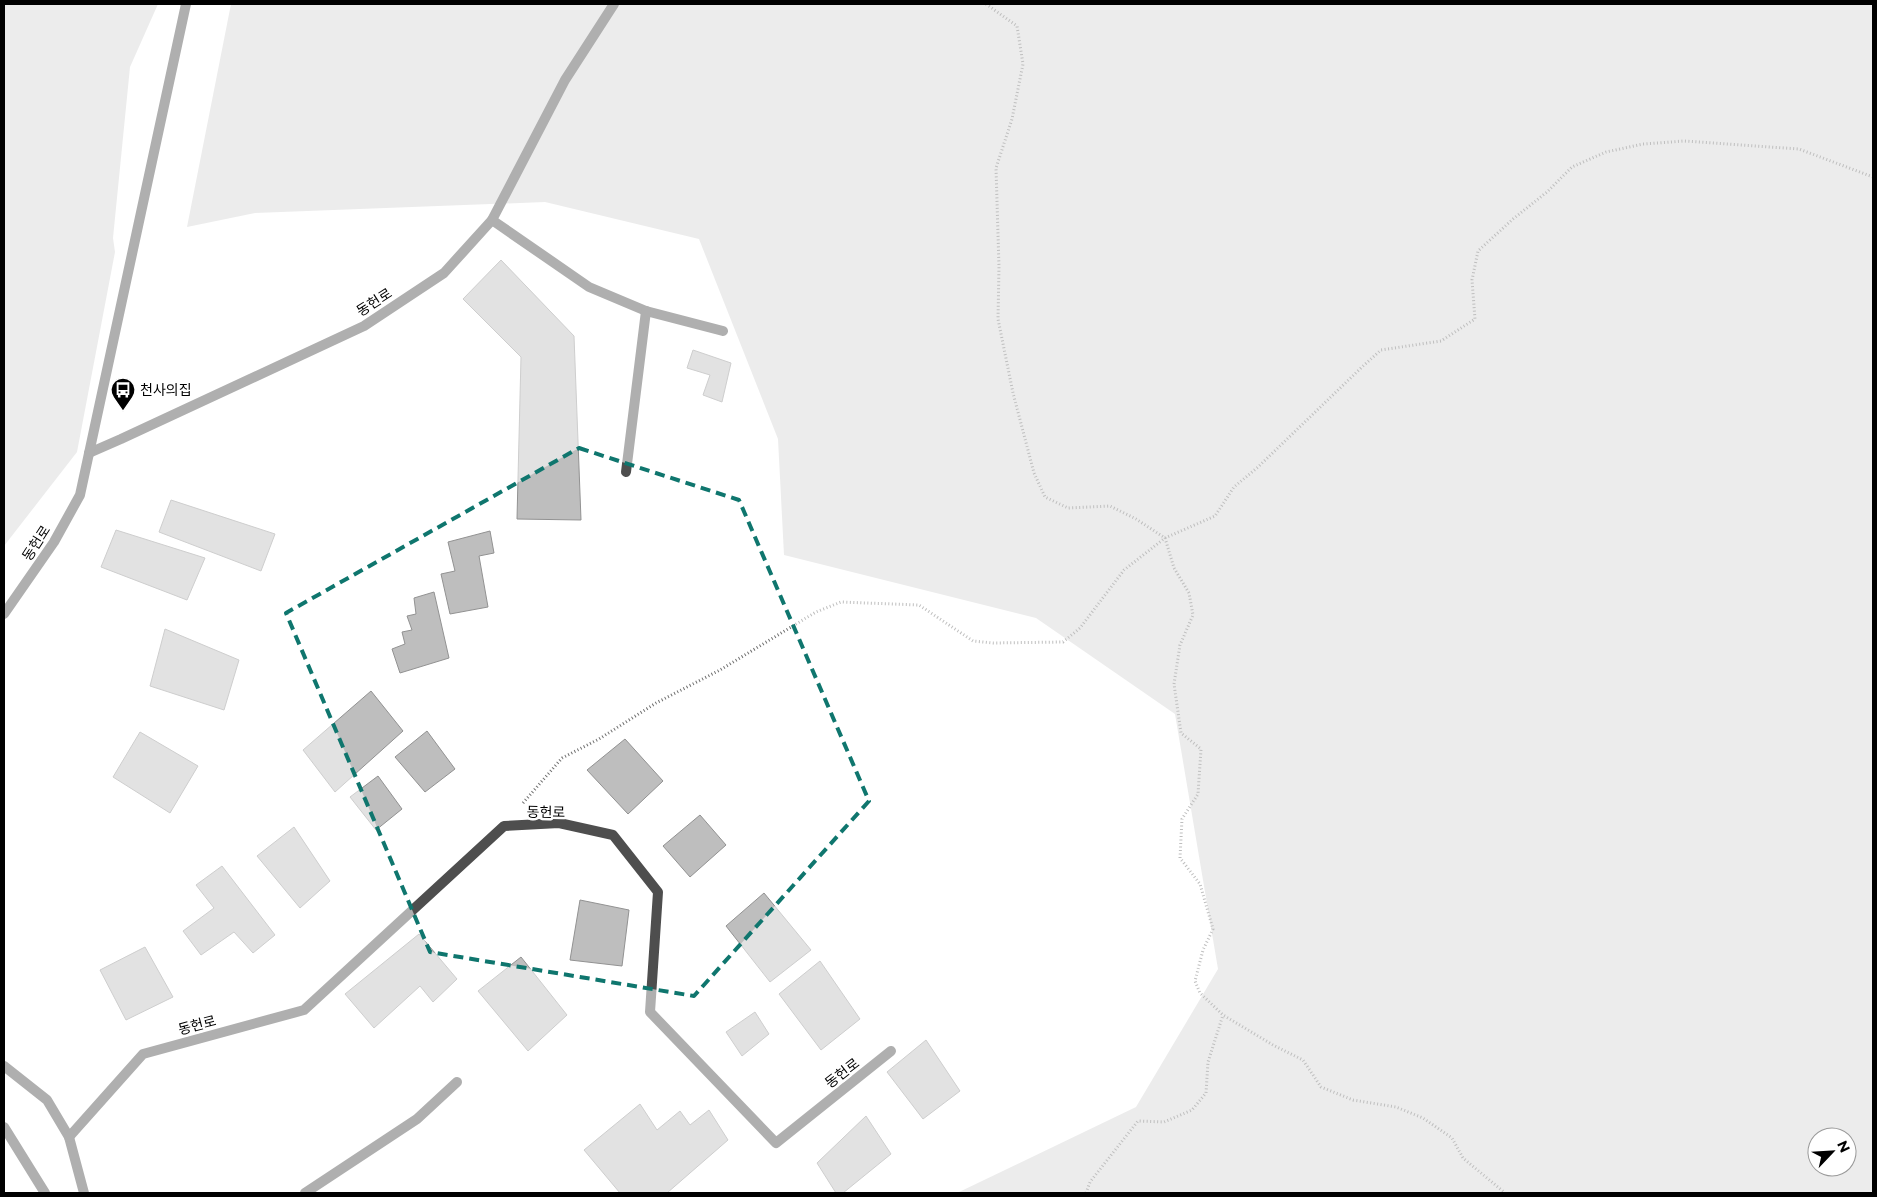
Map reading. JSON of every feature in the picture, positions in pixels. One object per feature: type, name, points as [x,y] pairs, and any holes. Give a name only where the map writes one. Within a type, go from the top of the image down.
[{"type":"street","name":"동헌로","points":[[4,614],[54,542],[80,495],[186,4]]},
{"type":"street","name":"동헌로","points":[[89,453],[364,326],[444,273],[492,220],[565,80],[614,4]]},
{"type":"street","points":[[492,220],[589,287],[646,311],[723,331]]},
{"type":"street","points":[[626,472],[646,311]]},
{"type":"street","name":"동헌로","points":[[69,1137],[142,1054],[304,1010],[504,826],[558,823],[613,835],[658,892],[650,1012],[776,1143],[891,1051]]},
{"type":"street","points":[[4,1066],[47,1100],[69,1137],[84,1193]]},
{"type":"street","points":[[305,1193],[417,1118],[457,1082]]},
{"type":"street","points":[[4,1127],[45,1193]]},
{"type":"path","points":[[986,4],[1017,26],[1023,64],[1012,119],[996,168],[999,267],[998,319],[1013,393],[1034,473],[1045,497],[1068,508],[1110,506],[1136,518],[1165,538],[1174,568],[1189,593],[1193,615],[1180,645],[1174,684],[1181,733],[1201,749],[1198,794],[1182,819],[1180,858],[1200,884],[1213,929],[1203,950],[1195,981],[1200,992],[1223,1015],[1273,1045],[1303,1060],[1322,1087],[1353,1100],[1396,1107],[1423,1118],[1452,1138],[1463,1158],[1505,1193]]},
{"type":"path","points":[[504,826],[562,758],[599,739],[656,703],[720,670],[816,612],[841,602],[919,605],[972,641],[993,643],[1063,642],[1080,628],[1124,570],[1165,538],[1215,516],[1234,487],[1258,467],[1381,350],[1441,341],[1475,319],[1472,280],[1478,251],[1513,218],[1547,192],[1572,167],[1606,152],[1643,144],[1684,141],[1799,149],[1873,177]]},
{"type":"path","points":[[1086,1193],[1090,1182],[1138,1121],[1164,1122],[1192,1110],[1206,1092],[1208,1062],[1223,1015]]},
{"type":"highlighted area","points":[[579,448],[739,500],[869,801],[694,996],[430,952],[286,613]]},
{"type":"shaded area","points":[[4,4],[158,4],[130,67],[113,238],[115,252],[77,452],[4,546]]},
{"type":"shaded area","points":[[231,4],[1873,4],[1873,1193],[957,1193],[1136,1107],[1218,969],[1175,714],[1036,618],[784,555],[778,439],[699,239],[545,202],[255,213],[187,227]]},
{"type":"building","points":[[501,260],[574,336],[581,520],[517,519],[521,357],[463,299]]},
{"type":"building","points":[[693,350],[731,363],[722,402],[703,395],[710,375],[687,368]]},
{"type":"building","points":[[171,500],[275,534],[261,571],[159,532]]},
{"type":"building","points":[[116,530],[205,558],[187,600],[101,567]]},
{"type":"building","points":[[490,531],[494,553],[479,556],[488,607],[450,614],[441,574],[455,571],[448,542]]},
{"type":"building","points":[[434,592],[449,658],[400,673],[392,649],[405,644],[402,632],[412,630],[407,616],[416,614],[414,598]]},
{"type":"building","points":[[165,629],[239,660],[224,710],[150,686]]},
{"type":"building","points":[[371,691],[403,731],[335,792],[303,750]]},
{"type":"building","points":[[427,731],[455,769],[425,792],[395,757]]},
{"type":"building","points":[[140,732],[198,766],[170,813],[113,777]]},
{"type":"building","points":[[625,739],[663,781],[628,814],[587,770]]},
{"type":"building","points":[[378,776],[402,809],[376,830],[350,797]]},
{"type":"building","points":[[700,815],[726,845],[690,877],[663,846]]},
{"type":"building","points":[[294,827],[330,881],[300,908],[257,856]]},
{"type":"building","points":[[222,866],[275,935],[253,953],[234,932],[201,955],[183,931],[214,908],[196,885]]},
{"type":"building","points":[[764,893],[811,950],[770,982],[726,926]]},
{"type":"building","points":[[580,900],[629,910],[622,966],[570,960]]},
{"type":"building","points":[[419,934],[457,979],[433,1002],[420,986],[374,1028],[345,994]]},
{"type":"building","points":[[145,947],[173,997],[126,1020],[100,970]]},
{"type":"building","points":[[521,957],[567,1015],[528,1051],[478,991]]},
{"type":"building","points":[[820,961],[860,1019],[821,1050],[779,994]]},
{"type":"building","points":[[755,1012],[769,1034],[742,1056],[726,1032]]},
{"type":"building","points":[[926,1040],[960,1091],[923,1119],[887,1072]]},
{"type":"building","points":[[640,1104],[657,1130],[680,1111],[690,1125],[709,1110],[728,1140],[667,1193],[620,1193],[584,1150]]},
{"type":"building","points":[[866,1116],[891,1154],[843,1193],[836,1193],[817,1163]]},
{"type":"place","name":"천사의집","points":[[123,411]]}]
